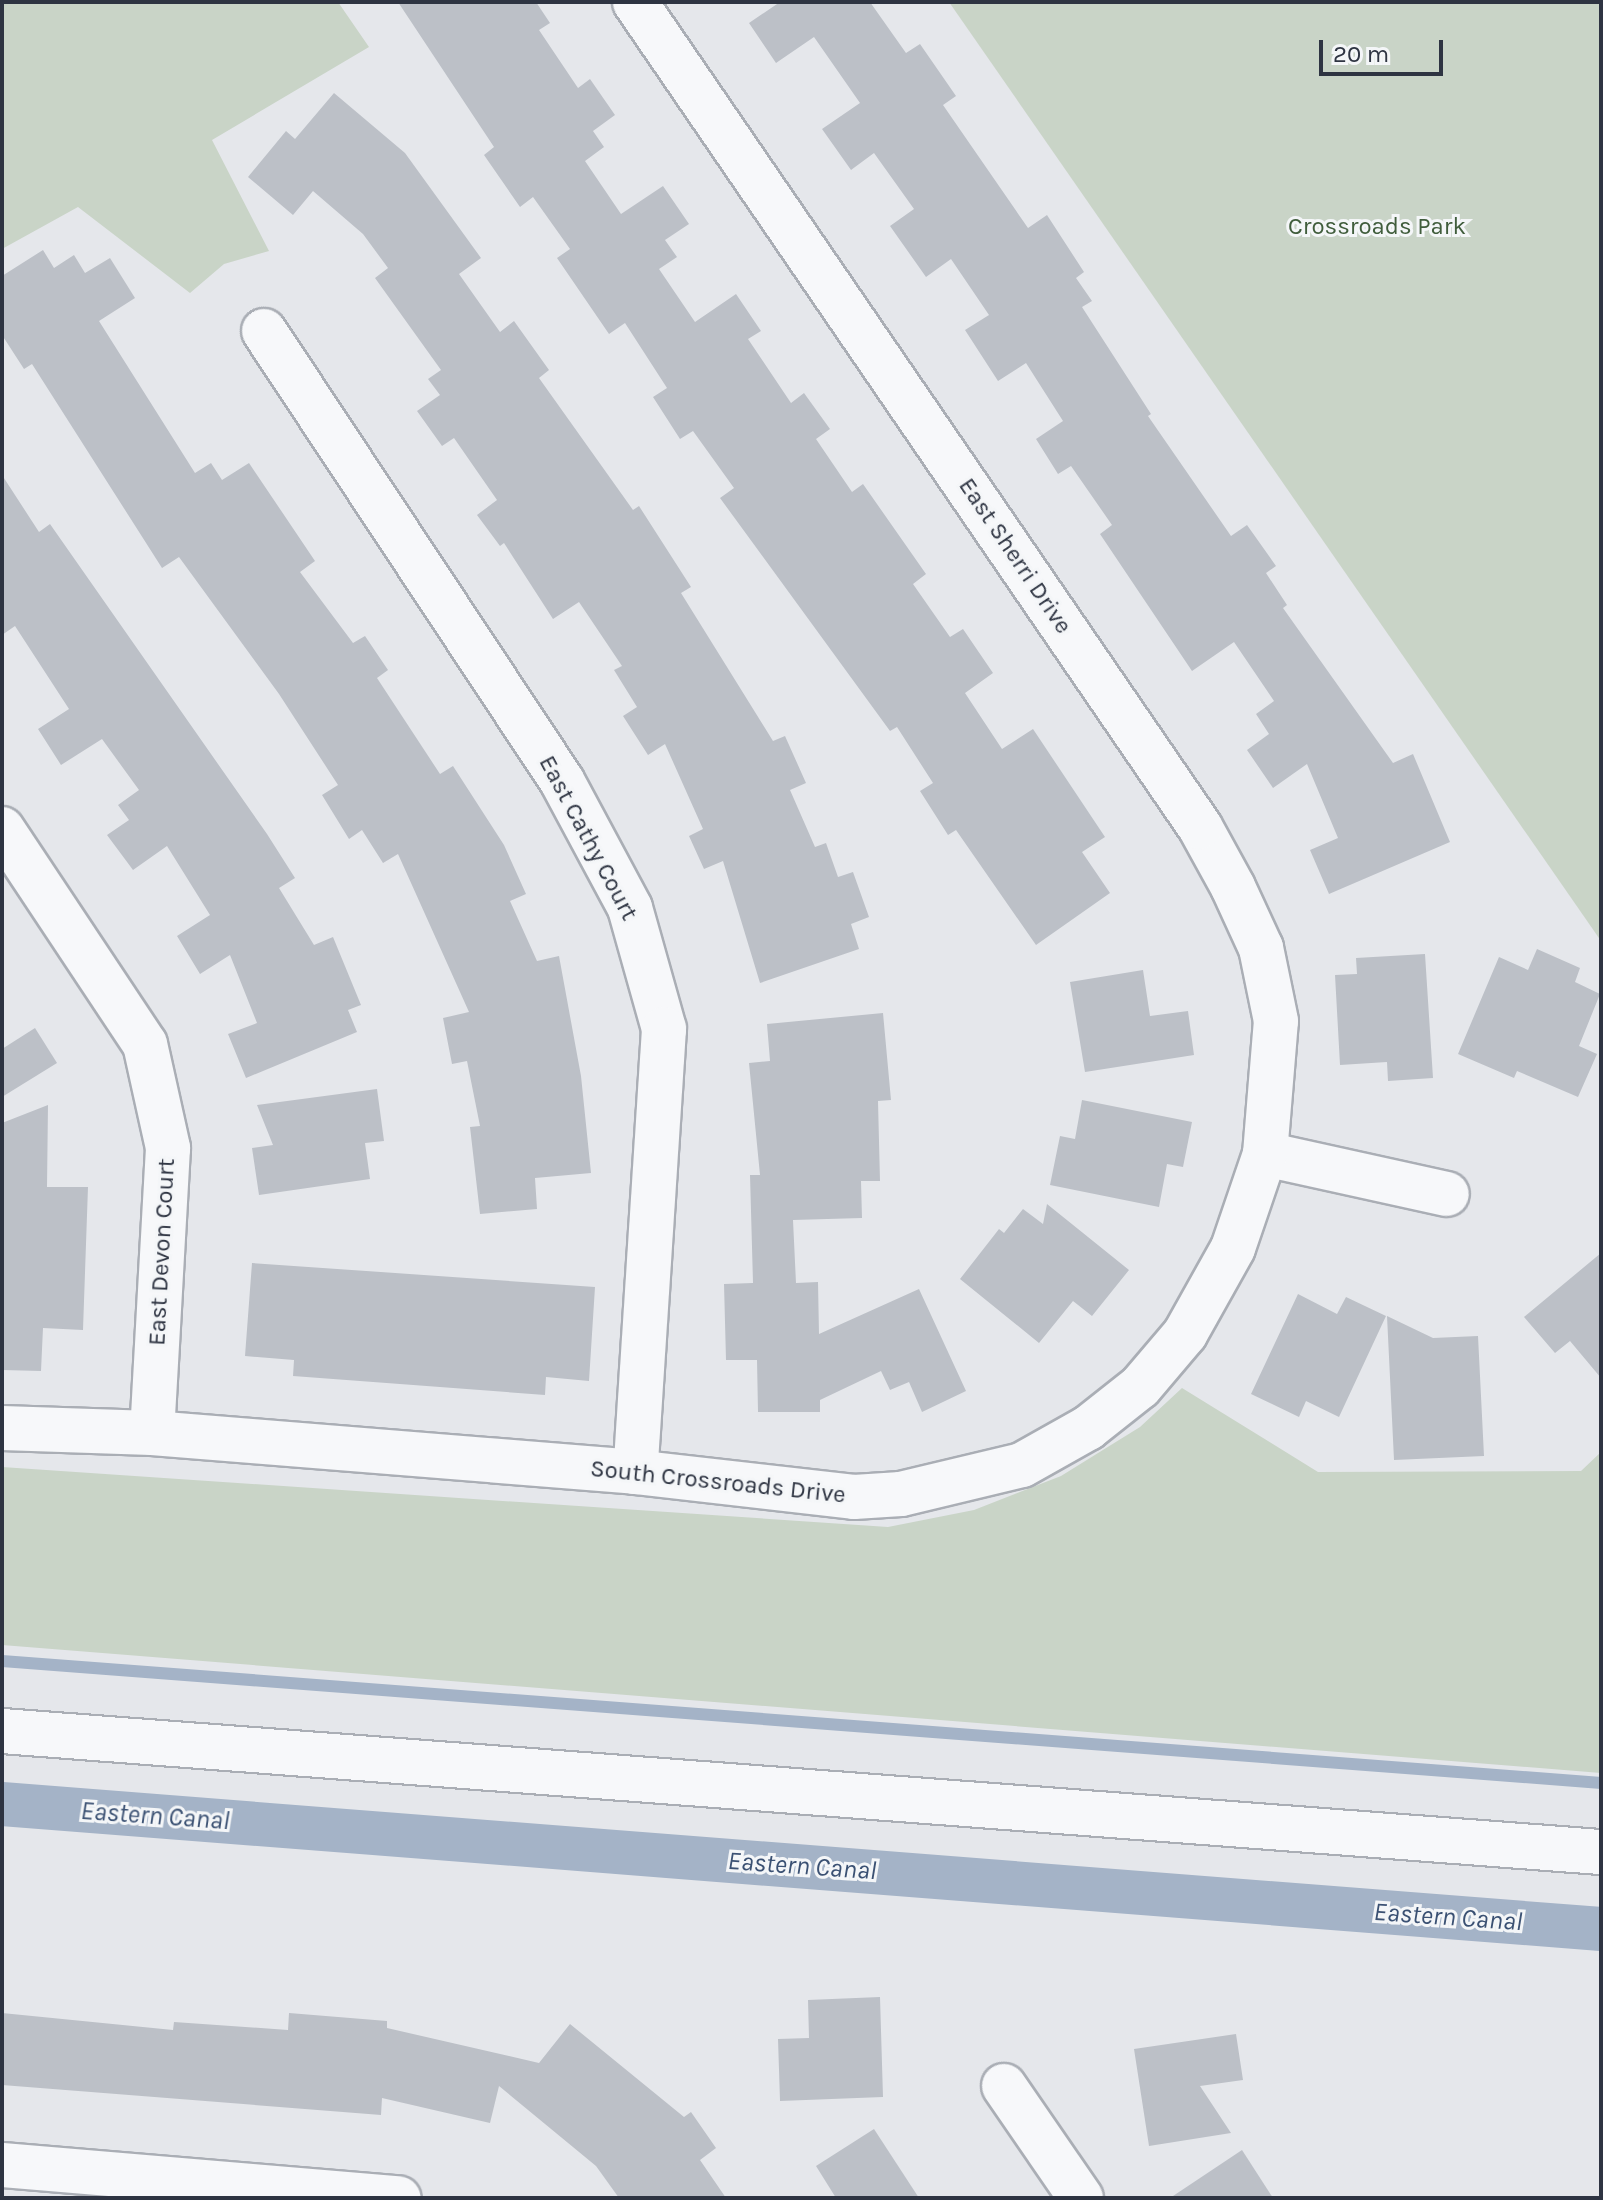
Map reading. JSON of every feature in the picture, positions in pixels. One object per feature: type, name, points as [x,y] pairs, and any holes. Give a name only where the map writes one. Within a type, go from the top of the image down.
[{"type":"street","name":"East Sherri Drive","points":[[635,2],[1200,827],[1233,887],[1261,948],[1276,1021],[1265,1154]]},
{"type":"street","name":"East Cathy Court","points":[[264,331],[562,781],[630,908],[664,1029],[635,1472]]},
{"type":"street","name":"East Devon Court","points":[[2,829],[145,1044],[168,1148],[152,1433]]},
{"type":"street","points":[[1265,1154],[1447,1194]]},
{"type":"street","name":"South Crossroads Drive","points":[[2,1428],[152,1433],[635,1472],[854,1497],[958,1484],[1022,1465],[1088,1428],[1140,1387],[1185,1334],[1233,1248],[1265,1154]]},
{"type":"street","points":[[2,1731],[1601,1852]]},
{"type":"street","points":[[1004,2086],[1081,2198]]},
{"type":"street","points":[[2,2165],[399,2198]]},
{"type":"green space","points":[[2,2],[338,2],[369,47],[212,140],[269,251],[224,264],[190,293],[78,207],[2,249]]},
{"type":"green space","name":"Crossroads Park","points":[[949,2],[1601,2],[1601,941]]},
{"type":"green space","points":[[1182,1388],[1318,1472],[1581,1471],[1601,1452],[1601,1773],[2,1645],[2,1467],[888,1527],[974,1510],[1061,1476],[1140,1427]]},
{"type":"building","points":[[398,2],[536,2],[550,23],[539,30],[578,88],[590,79],[615,115],[593,131],[604,147],[585,161],[621,214],[663,186],[689,224],[665,240],[677,257],[659,269],[695,322],[736,294],[761,331],[748,339],[791,403],[804,393],[830,429],[816,439],[852,492],[863,484],[926,574],[913,584],[950,637],[963,629],[993,673],[965,693],[1002,749],[1033,729],[1105,837],[1082,852],[1110,893],[1036,945],[956,830],[948,835],[920,791],[933,783],[897,727],[890,731],[720,498],[734,488],[693,431],[680,439],[653,397],[667,388],[625,323],[609,334],[557,258],[570,249],[533,197],[520,207],[484,155],[494,147]]},
{"type":"building","points":[[780,2],[870,2],[906,53],[920,44],[956,96],[943,105],[1028,228],[1047,215],[1084,272],[1076,278],[1092,301],[1082,307],[1151,414],[1148,416],[1231,536],[1247,525],[1276,566],[1266,573],[1287,605],[1283,608],[1393,763],[1413,754],[1450,842],[1329,894],[1310,850],[1338,838],[1307,764],[1273,788],[1247,750],[1269,734],[1256,714],[1274,701],[1234,642],[1192,671],[1100,534],[1112,525],[1071,466],[1058,474],[1036,439],[1063,421],[1026,363],[998,381],[965,330],[989,315],[951,259],[926,277],[890,226],[914,209],[874,153],[851,170],[822,129],[860,103],[814,37],[776,63],[749,23]]},
{"type":"building","points":[[334,93],[405,153],[481,258],[459,274],[500,332],[514,321],[549,370],[539,378],[633,510],[639,506],[691,587],[681,593],[773,741],[785,736],[806,783],[790,790],[815,847],[826,843],[838,877],[853,872],[869,917],[851,924],[859,949],[760,983],[723,861],[704,869],[689,836],[703,829],[665,744],[648,755],[623,716],[637,707],[614,670],[622,666],[579,602],[553,619],[504,543],[500,546],[477,515],[497,500],[454,438],[442,446],[417,411],[440,395],[428,379],[441,370],[375,278],[388,268],[363,234],[313,191],[293,215],[248,177],[286,131],[295,139]]},
{"type":"building","points":[[43,250],[54,268],[74,255],[85,273],[110,258],[135,298],[99,321],[195,473],[211,463],[222,480],[249,463],[315,561],[300,572],[353,643],[365,636],[388,670],[377,678],[440,774],[453,766],[504,845],[526,894],[510,901],[537,961],[559,956],[581,1076],[591,1173],[535,1178],[537,1209],[480,1214],[470,1127],[480,1126],[467,1061],[452,1064],[443,1018],[469,1012],[398,854],[383,863],[362,830],[349,839],[322,795],[338,785],[279,694],[179,557],[162,568],[32,364],[24,369],[2,335],[2,276]]},
{"type":"building","points":[[2,475],[39,532],[50,524],[267,834],[295,878],[279,888],[314,945],[333,937],[361,1005],[348,1010],[357,1032],[246,1078],[228,1034],[257,1023],[230,955],[200,974],[177,936],[210,915],[167,846],[133,870],[107,835],[129,820],[118,805],[139,790],[102,739],[61,765],[38,729],[69,709],[15,626],[2,635]]},
{"type":"building","points":[[1537,949],[1580,968],[1575,982],[1600,994],[1579,1046],[1597,1054],[1578,1097],[1517,1071],[1514,1078],[1458,1054],[1499,957],[1528,970]]},
{"type":"building","points":[[1425,954],[1433,1078],[1388,1081],[1387,1062],[1340,1065],[1335,975],[1357,974],[1356,958]]},
{"type":"building","points":[[1143,970],[1150,1016],[1188,1011],[1194,1055],[1085,1072],[1070,982]]},
{"type":"building","points":[[883,1013],[891,1100],[878,1101],[880,1181],[861,1181],[862,1218],[793,1220],[796,1283],[818,1282],[819,1334],[919,1289],[966,1391],[922,1412],[909,1382],[890,1390],[881,1371],[820,1400],[820,1412],[758,1412],[757,1360],[726,1360],[724,1284],[753,1283],[750,1175],[760,1175],[749,1063],[770,1061],[767,1024]]},
{"type":"building","points":[[35,1028],[57,1063],[2,1097],[2,1049]]},
{"type":"building","points":[[377,1089],[384,1141],[365,1143],[370,1179],[259,1195],[252,1148],[273,1145],[257,1105]]},
{"type":"building","points":[[1082,1100],[1192,1122],[1183,1167],[1167,1164],[1159,1207],[1050,1185],[1060,1136],[1075,1139]]},
{"type":"building","points":[[48,1105],[47,1187],[88,1187],[83,1330],[43,1328],[41,1371],[2,1370],[2,1123]]},
{"type":"building","points":[[1047,1204],[1129,1270],[1092,1316],[1073,1301],[1039,1343],[960,1279],[999,1229],[1004,1233],[1023,1209],[1043,1224]]},
{"type":"building","points":[[1601,1253],[1601,1378],[1570,1341],[1555,1353],[1524,1317]]},
{"type":"building","points":[[252,1263],[595,1287],[589,1381],[546,1377],[545,1395],[293,1376],[294,1360],[245,1356]]},
{"type":"building","points":[[1298,1294],[1337,1314],[1346,1297],[1386,1316],[1339,1417],[1306,1401],[1299,1417],[1251,1394]]},
{"type":"building","points":[[1387,1316],[1433,1338],[1478,1336],[1484,1456],[1394,1460]]},
{"type":"building","points":[[880,1997],[883,2097],[780,2101],[778,2039],[809,2038],[808,2000]]},
{"type":"building","points":[[2,2013],[173,2030],[174,2022],[288,2030],[289,2013],[387,2021],[387,2028],[539,2063],[570,2024],[684,2117],[691,2112],[716,2148],[700,2160],[726,2198],[619,2198],[596,2166],[499,2086],[490,2123],[382,2098],[381,2115],[2,2085]]},
{"type":"building","points":[[1236,2034],[1243,2080],[1200,2086],[1231,2133],[1149,2146],[1134,2049]]},
{"type":"building","points":[[874,2129],[919,2198],[836,2198],[816,2166]]},
{"type":"building","points":[[1242,2150],[1273,2198],[1170,2198]]},
{"type":"waterway","points":[[2,1661],[1601,1783]]},
{"type":"waterway","name":"Eastern Canal","points":[[2,1804],[1601,1929]]}]
